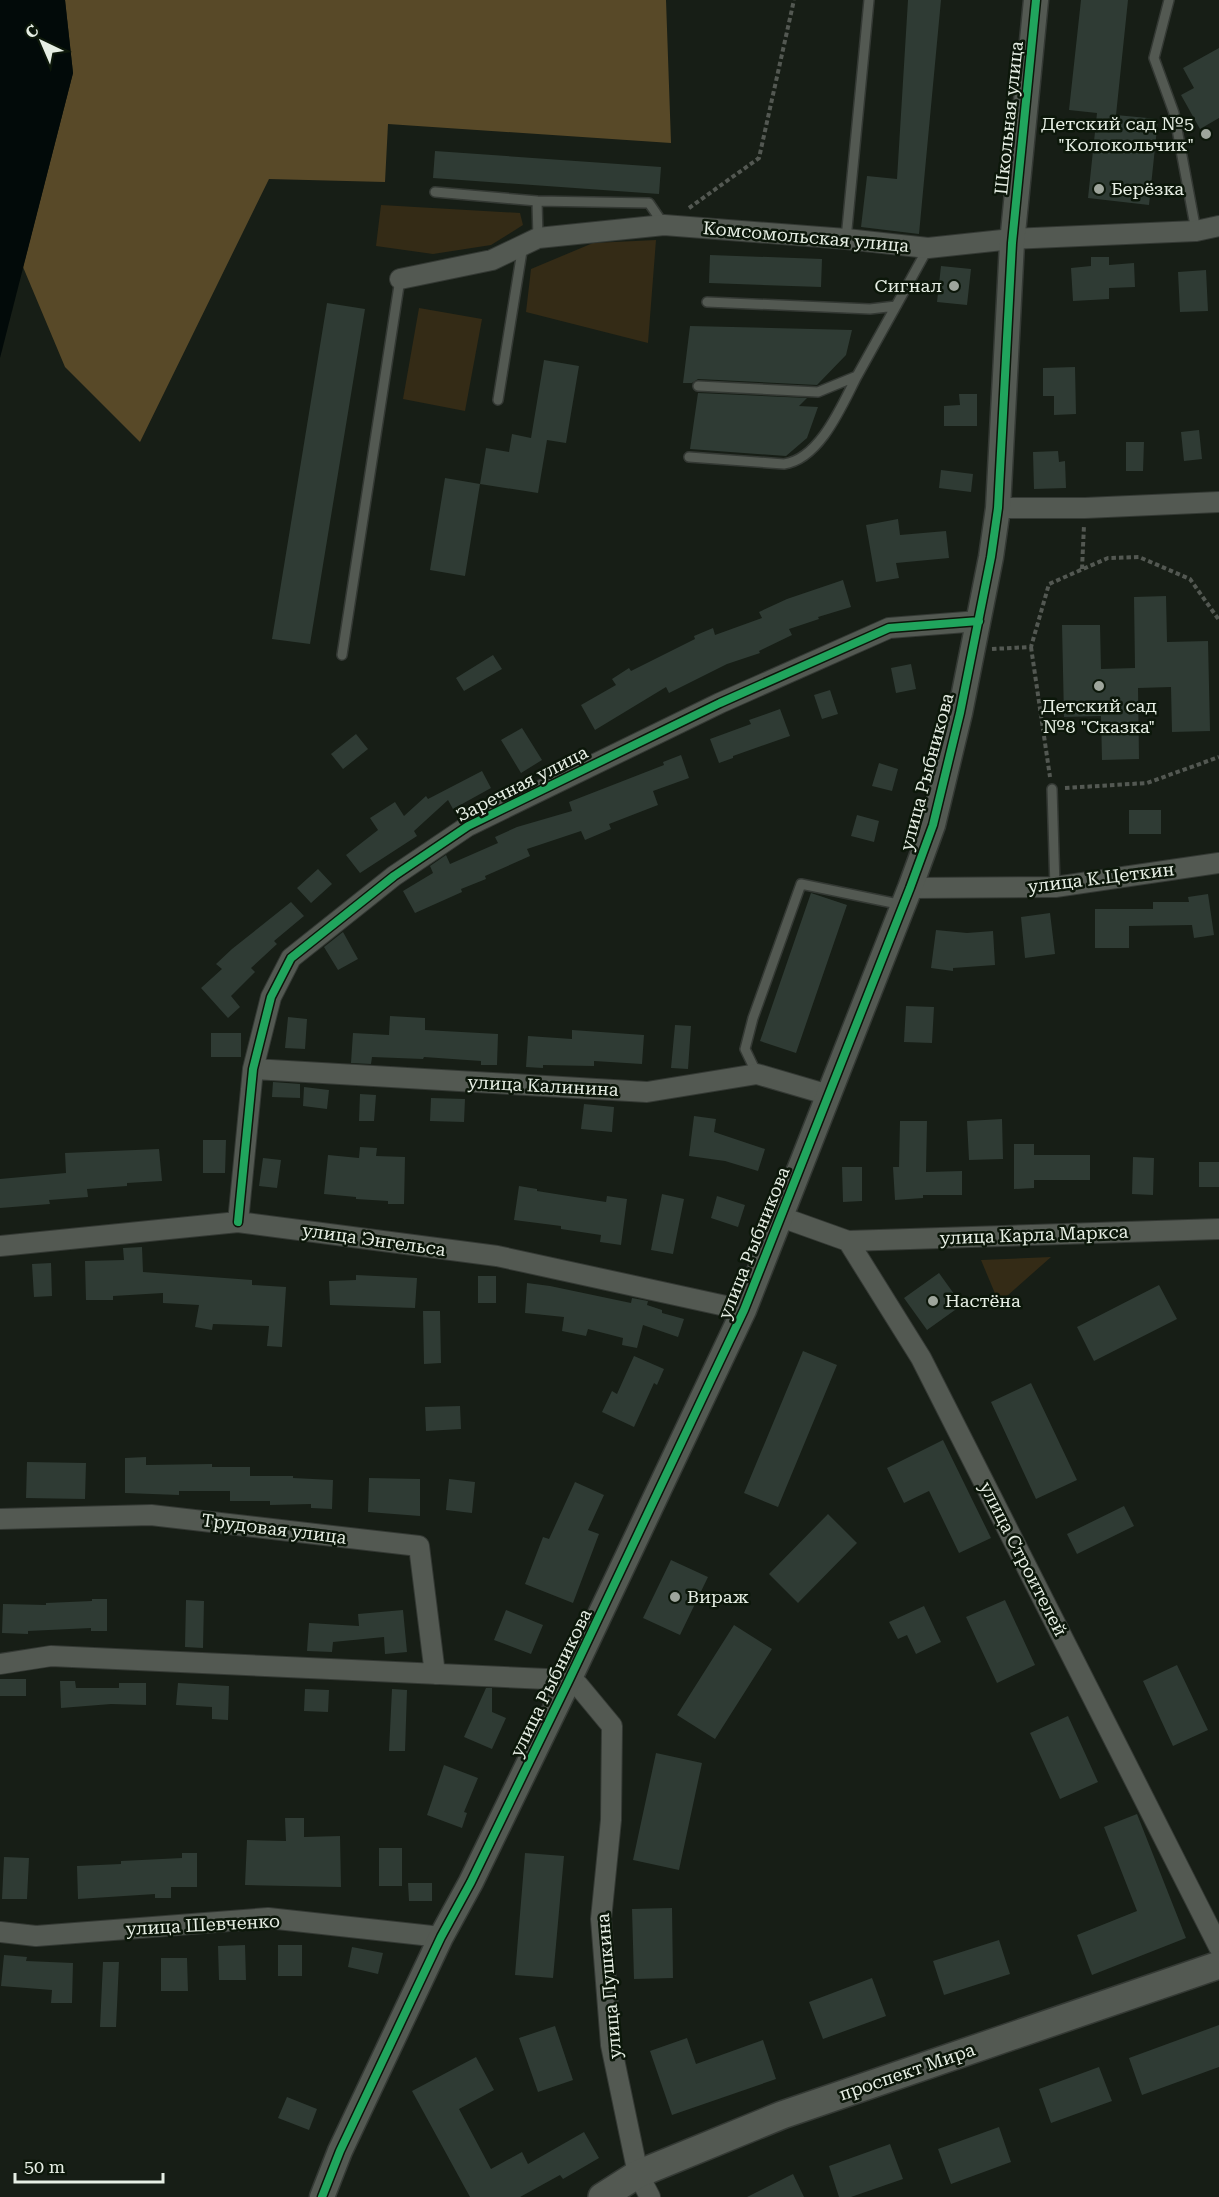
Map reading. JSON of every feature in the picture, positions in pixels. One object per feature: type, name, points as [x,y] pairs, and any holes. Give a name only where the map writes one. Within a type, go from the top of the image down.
[{"type":"main road","name":"проспект Мира","points":[[602,2197],[644,2186],[782,2115],[1219,1965]]},
{"type":"street","name":"Школьная улица","points":[[1012,239],[1036,0]]},
{"type":"street","name":"Комсомольская улица","points":[[400,279],[492,260],[530,242],[664,225],[846,239],[928,248],[1012,239],[1196,231],[1219,226]]},
{"type":"street","name":"улица Рыбникова","points":[[322,2196],[340,2151],[441,1937],[471,1882],[569,1680],[744,1310],[933,825],[974,650],[998,508],[1012,239]]},
{"type":"street","points":[[998,508],[1085,508],[1219,502]]},
{"type":"street","name":"Заречная улица","points":[[238,1222],[253,1069],[271,997],[291,958],[394,876],[468,826],[720,703],[889,627],[979,621]]},
{"type":"street","name":"улица К.Цеткин","points":[[907,896],[1055,886],[1219,863]]},
{"type":"street","name":"улица Калинина","points":[[253,1069],[647,1092],[757,1074],[829,1095]]},
{"type":"street","points":[[782,1217],[848,1241]]},
{"type":"street","name":"улица Энгельса","points":[[0,1246],[238,1222],[497,1256],[744,1310]]},
{"type":"street","name":"улица Карла Маркса","points":[[848,1241],[1219,1229]]},
{"type":"street","name":"улица Строителей","points":[[848,1241],[921,1358],[1219,1947]]},
{"type":"street","name":"Трудовая улица","points":[[0,1519],[151,1515],[419,1546],[435,1674]]},
{"type":"street","name":"улица Рыбникова","points":[[0,1664],[51,1656],[569,1680]]},
{"type":"street","name":"улица Пушкина","points":[[569,1680],[578,1685],[612,1726],[611,1820],[601,1919],[611,2045],[644,2186]]},
{"type":"street","name":"улица Шевченко","points":[[0,1932],[36,1936],[267,1918],[441,1937]]},
{"type":"lane","points":[[846,239],[869,0]]},
{"type":"lane","points":[[1169,0],[1154,58],[1174,114],[1196,231]]},
{"type":"lane","points":[[435,192],[537,201],[649,203],[664,225]]},
{"type":"lane","points":[[498,400],[537,201]]},
{"type":"lane","points":[[689,457],[796,463],[819,442],[928,248]]},
{"type":"lane","points":[[342,655],[400,279]]},
{"type":"lane","points":[[707,302],[870,309],[896,306]]},
{"type":"lane","points":[[698,386],[818,392],[857,376]]},
{"type":"lane","points":[[1052,789],[1055,886]]},
{"type":"lane","points":[[757,1074],[745,1049],[753,1018],[801,884],[907,896]]},
{"type":"path","points":[[664,225],[759,158],[794,0]]},
{"type":"path","points":[[1082,569],[1085,508]]},
{"type":"path","points":[[1219,620],[1190,579],[1139,557],[1108,558],[1049,584],[1032,647],[1052,789],[1146,783],[1219,757]]},
{"type":"path","points":[[974,650],[1032,647]]},
{"type":"shaded area","points":[[0,0],[65,0],[73,73],[0,358]]},
{"type":"shaded area","points":[[65,0],[666,0],[671,143],[388,124],[385,182],[269,179],[140,442],[65,367],[23,267],[73,73]]},
{"type":"shaded area","points":[[381,205],[520,213],[523,225],[491,245],[433,254],[376,246]]},
{"type":"shaded area","points":[[656,240],[648,343],[526,312],[531,269],[593,243]]},
{"type":"shaded area","points":[[419,308],[482,319],[465,411],[403,399]]},
{"type":"shaded area","points":[[1051,1257],[999,1303],[981,1260]]},
{"type":"building","points":[[908,0],[941,0],[919,234],[861,227],[867,176],[897,179]]},
{"type":"building","points":[[1081,0],[1128,0],[1116,115],[1158,119],[1149,205],[1088,198],[1097,113],[1069,110]]},
{"type":"building","points":[[1219,48],[1219,118],[1200,129],[1181,95],[1194,88],[1183,68]]},
{"type":"building","points":[[435,151],[661,167],[659,194],[433,178]]},
{"type":"building","points":[[710,255],[822,259],[821,287],[709,283]]},
{"type":"building","points":[[1091,257],[1109,257],[1109,265],[1134,263],[1135,287],[1109,288],[1109,299],[1073,301],[1071,268],[1091,266]]},
{"type":"building","name":"Сигнал","points":[[941,266],[971,269],[967,305],[937,302]]},
{"type":"building","points":[[1206,270],[1208,311],[1180,312],[1178,272]]},
{"type":"building","points":[[327,303],[365,309],[310,644],[272,639]]},
{"type":"building","points":[[690,326],[852,330],[846,355],[817,385],[698,379],[692,383],[683,383]]},
{"type":"building","points":[[544,360],[579,366],[566,443],[547,440],[538,493],[480,484],[486,448],[509,452],[512,434],[531,438]]},
{"type":"building","points":[[1075,367],[1076,414],[1054,415],[1054,396],[1043,396],[1043,368]]},
{"type":"building","points":[[698,393],[807,398],[799,406],[818,407],[807,438],[786,456],[690,449]]},
{"type":"building","points":[[959,394],[977,394],[977,426],[944,426],[944,406],[960,405]]},
{"type":"building","points":[[1199,430],[1202,459],[1184,461],[1181,432]]},
{"type":"building","points":[[1126,442],[1144,442],[1143,471],[1126,471]]},
{"type":"building","points":[[1058,451],[1059,462],[1065,461],[1066,488],[1034,489],[1033,452]]},
{"type":"building","points":[[941,470],[973,474],[971,492],[939,488]]},
{"type":"building","points":[[445,478],[480,484],[465,576],[430,570]]},
{"type":"building","points":[[898,519],[900,535],[946,531],[949,558],[896,563],[899,578],[876,582],[866,525]]},
{"type":"building","points":[[843,580],[851,607],[789,629],[792,635],[759,651],[760,653],[727,664],[669,693],[666,687],[595,730],[581,705],[616,685],[612,679],[629,668],[631,671],[695,639],[694,636],[713,628],[715,635],[762,618],[759,612],[787,599]]},
{"type":"building","points":[[1166,596],[1167,642],[1208,641],[1210,731],[1172,732],[1171,687],[1138,688],[1139,759],[1102,760],[1101,716],[1064,717],[1062,625],[1100,625],[1101,669],[1135,668],[1134,597]]},
{"type":"building","points":[[493,655],[502,669],[464,691],[456,678]]},
{"type":"building","points":[[911,664],[916,689],[896,693],[891,668]]},
{"type":"building","points":[[830,690],[838,714],[822,719],[814,695]]},
{"type":"building","points":[[780,709],[790,736],[719,763],[710,739],[751,724],[749,720]]},
{"type":"building","points":[[522,728],[542,760],[521,773],[501,740]]},
{"type":"building","points":[[356,734],[368,749],[343,769],[331,754]]},
{"type":"building","points":[[681,755],[689,778],[653,791],[658,805],[609,824],[611,829],[585,840],[581,831],[527,849],[530,856],[485,876],[486,879],[461,889],[462,892],[415,913],[403,891],[433,873],[430,866],[446,855],[450,864],[498,843],[495,837],[517,827],[572,811],[569,802],[664,765],[663,762]]},
{"type":"building","points":[[879,763],[898,769],[892,791],[872,786]]},
{"type":"building","points":[[482,771],[491,788],[453,809],[448,800],[414,831],[417,836],[360,873],[346,855],[378,830],[370,818],[395,802],[404,816],[426,796],[428,799]]},
{"type":"building","points":[[1129,810],[1161,810],[1161,834],[1129,834]]},
{"type":"building","points":[[857,815],[879,821],[874,842],[851,836]]},
{"type":"building","points":[[318,869],[332,884],[311,903],[297,888]]},
{"type":"building","points":[[811,893],[847,905],[796,1053],[760,1041]]},
{"type":"building","points":[[1208,894],[1214,935],[1194,938],[1192,925],[1129,926],[1129,948],[1095,948],[1095,909],[1153,909],[1153,902],[1189,902],[1188,897]]},
{"type":"building","points":[[291,902],[304,916],[274,941],[277,944],[251,968],[255,972],[231,996],[240,1007],[228,1018],[201,988],[222,969],[216,964]]},
{"type":"building","points":[[1050,913],[1055,954],[1025,958],[1021,917]]},
{"type":"building","points":[[936,930],[967,933],[993,931],[995,965],[953,968],[953,971],[931,968]]},
{"type":"building","points":[[343,932],[358,959],[338,970],[324,947]]},
{"type":"building","points":[[906,1006],[934,1007],[932,1043],[904,1042]]},
{"type":"building","points":[[390,1016],[425,1018],[425,1030],[498,1034],[497,1065],[481,1065],[481,1061],[424,1057],[423,1059],[372,1057],[371,1064],[351,1063],[353,1033],[389,1035]]},
{"type":"building","points":[[288,1017],[307,1019],[305,1049],[285,1048]]},
{"type":"building","points":[[675,1025],[691,1026],[688,1069],[671,1068]]},
{"type":"building","points":[[572,1030],[644,1035],[642,1064],[594,1061],[594,1066],[526,1067],[528,1036],[572,1039]]},
{"type":"building","points":[[211,1033],[241,1033],[241,1057],[211,1057]]},
{"type":"building","points":[[273,1082],[300,1084],[300,1098],[272,1097]]},
{"type":"building","points":[[304,1087],[329,1090],[327,1109],[303,1106]]},
{"type":"building","points":[[360,1094],[376,1095],[374,1121],[359,1121]]},
{"type":"building","points":[[431,1098],[465,1099],[464,1122],[430,1121]]},
{"type":"building","points":[[584,1104],[614,1107],[612,1132],[581,1129]]},
{"type":"building","points":[[694,1116],[716,1119],[714,1132],[765,1149],[758,1171],[725,1161],[689,1156]]},
{"type":"building","points":[[1002,1119],[1003,1159],[969,1160],[967,1121]]},
{"type":"building","points":[[900,1121],[927,1121],[926,1172],[962,1171],[962,1195],[923,1195],[923,1198],[895,1200],[893,1167],[899,1167]]},
{"type":"building","points":[[203,1140],[226,1140],[225,1173],[203,1173]]},
{"type":"building","points":[[1014,1144],[1034,1144],[1034,1155],[1090,1155],[1090,1180],[1034,1180],[1034,1188],[1014,1189]]},
{"type":"building","points":[[360,1147],[377,1148],[376,1156],[405,1157],[404,1204],[388,1204],[388,1201],[324,1194],[328,1155],[359,1158]]},
{"type":"building","points":[[159,1149],[162,1181],[87,1189],[88,1197],[49,1200],[50,1204],[0,1208],[0,1179],[66,1173],[65,1153]]},
{"type":"building","points":[[1133,1157],[1154,1158],[1153,1195],[1132,1194]]},
{"type":"building","points":[[263,1158],[281,1160],[277,1188],[259,1186]]},
{"type":"building","points":[[1199,1162],[1219,1162],[1219,1187],[1199,1187]]},
{"type":"building","points":[[842,1167],[862,1167],[862,1201],[843,1202]]},
{"type":"building","points":[[519,1186],[606,1202],[607,1196],[627,1199],[621,1245],[600,1242],[601,1235],[561,1229],[561,1226],[514,1220]]},
{"type":"building","points":[[662,1194],[684,1199],[673,1254],[651,1250]]},
{"type":"building","points":[[717,1196],[745,1205],[738,1227],[711,1218]]},
{"type":"building","points":[[142,1247],[143,1272],[252,1280],[252,1285],[286,1287],[282,1347],[267,1346],[269,1326],[213,1324],[212,1330],[195,1327],[199,1305],[163,1303],[163,1293],[113,1296],[113,1300],[86,1300],[85,1261],[124,1260],[123,1248]]},
{"type":"building","points":[[51,1263],[52,1296],[34,1297],[32,1264]]},
{"type":"building","name":"Настёна","points":[[939,1273],[962,1305],[927,1330],[904,1298]]},
{"type":"building","points":[[356,1275],[417,1278],[415,1308],[330,1305],[329,1281],[356,1280]]},
{"type":"building","points":[[478,1276],[496,1276],[496,1303],[478,1303]]},
{"type":"building","points":[[527,1283],[631,1303],[632,1298],[648,1301],[647,1305],[662,1310],[662,1313],[684,1319],[678,1337],[643,1325],[637,1348],[622,1345],[623,1338],[588,1329],[586,1336],[562,1331],[564,1317],[525,1313]]},
{"type":"building","points":[[1159,1285],[1177,1319],[1094,1361],[1077,1327]]},
{"type":"building","points":[[423,1311],[440,1311],[441,1363],[424,1364]]},
{"type":"building","points":[[803,1351],[837,1365],[778,1507],[744,1493]]},
{"type":"building","points":[[634,1356],[664,1369],[657,1385],[654,1383],[634,1427],[602,1412],[612,1391],[617,1394]]},
{"type":"building","points":[[1031,1383],[1077,1480],[1036,1499],[991,1402]]},
{"type":"building","points":[[460,1406],[461,1429],[426,1431],[425,1407]]},
{"type":"building","points":[[943,1440],[991,1538],[959,1553],[929,1491],[904,1503],[887,1468]]},
{"type":"building","points":[[146,1457],[146,1465],[212,1464],[212,1467],[250,1467],[250,1476],[293,1476],[293,1478],[333,1480],[332,1509],[311,1508],[311,1504],[270,1505],[270,1501],[230,1501],[230,1491],[179,1491],[179,1495],[125,1493],[125,1458]]},
{"type":"building","points":[[27,1462],[86,1463],[85,1499],[26,1498]]},
{"type":"building","points":[[369,1478],[420,1479],[420,1516],[368,1512]]},
{"type":"building","points":[[449,1479],[475,1482],[472,1513],[446,1510]]},
{"type":"building","points":[[575,1482],[604,1495],[588,1530],[599,1534],[573,1603],[525,1584],[543,1537],[549,1539]]},
{"type":"building","points":[[1124,1506],[1134,1526],[1077,1554],[1067,1534]]},
{"type":"building","points":[[828,1514],[857,1543],[798,1603],[769,1574]]},
{"type":"building","name":"Вираж","points":[[671,1560],[708,1577],[680,1635],[643,1618]]},
{"type":"building","points":[[92,1599],[107,1599],[107,1631],[91,1631],[91,1628],[28,1631],[28,1634],[2,1633],[3,1604],[46,1605],[46,1603],[92,1601]]},
{"type":"building","points":[[186,1600],[204,1601],[203,1648],[185,1647]]},
{"type":"building","points":[[1005,1600],[1035,1665],[997,1683],[966,1617]]},
{"type":"building","points":[[924,1606],[941,1642],[916,1654],[907,1635],[898,1639],[889,1622]]},
{"type":"building","points":[[403,1610],[407,1652],[385,1654],[384,1637],[333,1642],[332,1652],[307,1651],[309,1623],[359,1626],[358,1614]]},
{"type":"building","points":[[506,1610],[543,1625],[531,1654],[494,1640]]},
{"type":"building","points":[[734,1625],[772,1649],[715,1739],[677,1715]]},
{"type":"building","points":[[1177,1665],[1208,1730],[1173,1746],[1143,1681]]},
{"type":"building","points":[[0,1679],[26,1679],[26,1696],[0,1696]]},
{"type":"building","points":[[60,1681],[75,1681],[76,1688],[119,1688],[119,1683],[146,1683],[146,1705],[111,1704],[61,1708]]},
{"type":"building","points":[[178,1683],[229,1686],[228,1720],[212,1719],[212,1707],[176,1705]]},
{"type":"building","points":[[486,1688],[492,1688],[492,1712],[506,1718],[492,1749],[464,1737]]},
{"type":"building","points":[[305,1689],[329,1690],[328,1712],[304,1711]]},
{"type":"building","points":[[392,1689],[407,1690],[405,1751],[389,1751]]},
{"type":"building","points":[[1068,1716],[1098,1782],[1060,1799],[1030,1733]]},
{"type":"building","points":[[656,1753],[702,1763],[679,1870],[633,1860]]},
{"type":"building","points":[[444,1765],[478,1778],[464,1812],[467,1813],[462,1828],[427,1815]]},
{"type":"building","points":[[1137,1814],[1186,1938],[1092,1975],[1077,1935],[1137,1911],[1104,1827]]},
{"type":"building","points":[[285,1818],[304,1818],[304,1837],[340,1836],[341,1887],[245,1885],[247,1840],[286,1841]]},
{"type":"building","points":[[379,1848],[402,1848],[402,1886],[379,1886]]},
{"type":"building","points":[[182,1853],[197,1853],[197,1887],[171,1887],[171,1898],[155,1898],[155,1894],[78,1899],[77,1866],[182,1858]]},
{"type":"building","points":[[525,1853],[564,1856],[553,1978],[515,1975]]},
{"type":"building","points":[[4,1857],[29,1858],[27,1899],[2,1899]]},
{"type":"building","points":[[408,1883],[432,1883],[432,1901],[409,1901]]},
{"type":"building","points":[[672,1908],[673,1978],[634,1979],[632,1909]]},
{"type":"building","points":[[999,1940],[1010,1974],[944,1995],[933,1961]]},
{"type":"building","points":[[245,1945],[246,1980],[219,1980],[218,1946]]},
{"type":"building","points":[[278,1945],[302,1945],[302,1976],[278,1976]]},
{"type":"building","points":[[352,1947],[383,1953],[378,1974],[348,1967]]},
{"type":"building","points":[[4,1955],[27,1957],[26,1961],[73,1963],[72,2003],[51,2003],[52,1990],[1,1986]]},
{"type":"building","points":[[161,1958],[187,1958],[188,1991],[161,1991]]},
{"type":"building","points":[[103,1962],[119,1962],[116,2027],[100,2027]]},
{"type":"building","points":[[872,1978],[886,2016],[823,2039],[809,2002]]},
{"type":"building","points":[[1219,2025],[1219,2067],[1142,2095],[1129,2058]]},
{"type":"building","points":[[555,2026],[573,2080],[538,2092],[519,2038]]},
{"type":"building","points":[[687,2038],[696,2064],[763,2040],[776,2079],[672,2115],[650,2051]]},
{"type":"building","points":[[476,2057],[494,2090],[459,2109],[491,2169],[522,2152],[528,2164],[584,2132],[599,2158],[563,2179],[560,2175],[520,2197],[470,2197],[412,2091]]},
{"type":"building","points":[[1099,2067],[1112,2101],[1051,2123],[1039,2089]]},
{"type":"building","points":[[287,2097],[317,2109],[309,2130],[278,2118]]},
{"type":"building","points":[[999,2127],[1011,2162],[951,2184],[938,2149]]},
{"type":"building","points":[[890,2144],[903,2179],[851,2197],[839,2197],[829,2166]]},
{"type":"building","points":[[793,2174],[804,2197],[747,2197]]},
{"type":"cycle path","points":[[322,2197],[340,2151],[441,1937],[471,1882],[569,1680],[744,1310],[933,825],[960,713],[991,557],[998,508],[1012,243],[1036,0]]},
{"type":"cycle path","points":[[238,1222],[253,1069],[271,997],[291,958],[394,876],[468,826],[720,703],[889,628],[979,621]]},
{"type":"place","name":"Детский сад №5 \"Колокольчик\"","points":[[1206,134]]},
{"type":"place","name":"Берёзка","points":[[1099,189]]},
{"type":"place","name":"Сигнал","points":[[954,286]]},
{"type":"place","name":"Детский сад №8 \"Сказка\"","points":[[1099,686]]},
{"type":"place","name":"Настёна","points":[[933,1301]]},
{"type":"place","name":"Вираж","points":[[675,1597]]}]
